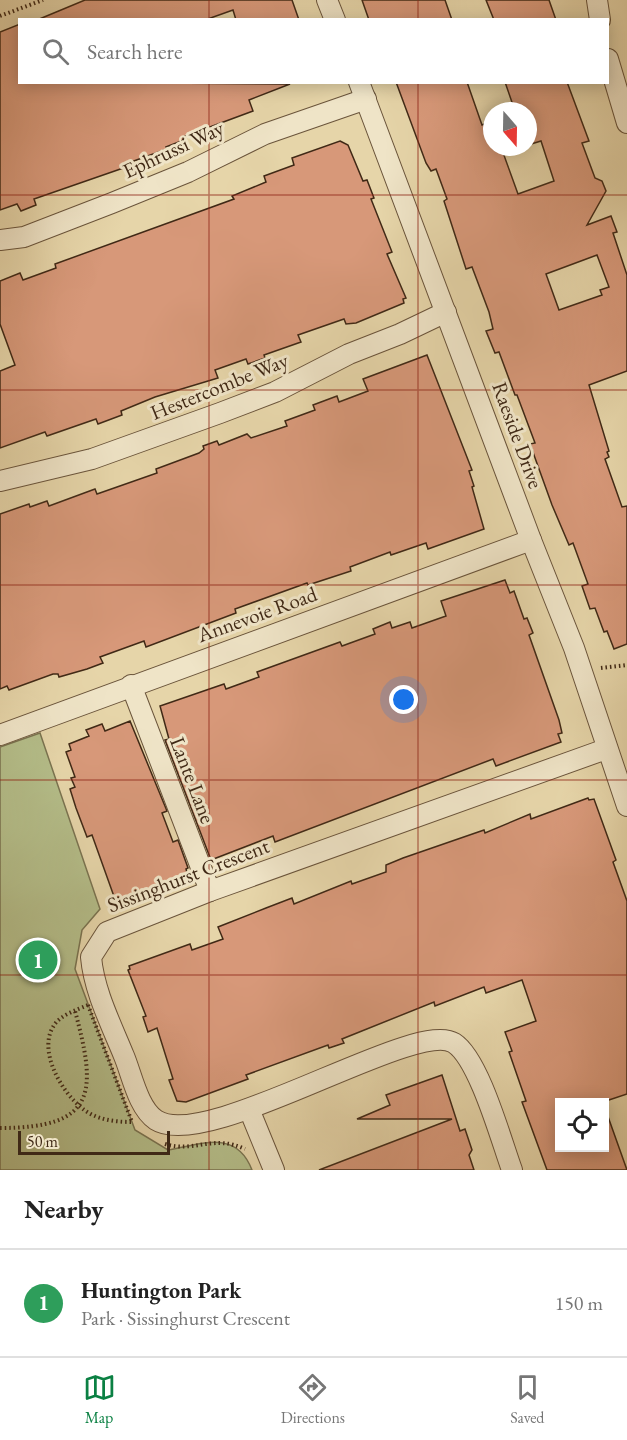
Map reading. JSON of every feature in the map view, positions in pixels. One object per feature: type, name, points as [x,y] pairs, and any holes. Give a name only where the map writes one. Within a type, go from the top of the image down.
[{"type":"street","points":[[327,0],[333,18]]},
{"type":"street","points":[[597,0],[600,18]]},
{"type":"street","points":[[609,62],[627,123]]},
{"type":"street","name":"Ephrussi Way","points":[[0,240],[24,237],[123,199],[188,172],[363,91]]},
{"type":"street","name":"Raeside Drive","points":[[363,91],[582,672],[627,806]]},
{"type":"street","name":"Hestercombe Way","points":[[0,481],[92,459],[220,413],[275,392],[349,354],[447,312]]},
{"type":"street","name":"Annevoie Road","points":[[0,735],[531,540]]},
{"type":"street","name":"Lante Lane","points":[[131,685],[210,891]]},
{"type":"street","name":"Sissinghurst Crescent","points":[[512,1170],[469,1058],[453,1042],[432,1039],[249,1109],[177,1127],[157,1121],[142,1103],[93,972],[92,957],[107,932],[210,891],[606,749]]},
{"type":"street","points":[[249,1109],[274,1170]]},
{"type":"path","points":[[0,16],[43,0]]},
{"type":"path","points":[[582,672],[627,664]]},
{"type":"path","points":[[88,1005],[132,1122],[94,1116],[78,1107],[60,1084],[53,1067],[50,1038],[53,1027],[75,1011],[88,1005]]},
{"type":"path","points":[[0,1128],[33,1127],[51,1123],[66,1117],[78,1107],[86,1095],[89,1080],[75,1011]]},
{"type":"green space","points":[[40,733],[100,909],[82,930],[75,969],[135,1130],[168,1150],[204,1143],[227,1144],[237,1148],[252,1170],[0,1170],[0,747]]},
{"type":"building","points":[[85,0],[292,0],[298,18],[235,18],[233,10],[211,18],[42,18]]},
{"type":"building","points":[[362,0],[445,0],[451,18],[368,18]]},
{"type":"building","points":[[486,0],[549,0],[555,18],[493,18]]},
{"type":"building","points":[[18,25],[18,84],[290,84],[249,100],[253,111],[183,137],[184,140],[166,147],[167,149],[131,162],[132,165],[34,199],[36,205],[21,211],[17,204],[0,210],[0,32]]},
{"type":"building","points":[[397,84],[468,84],[483,125],[483,156],[504,156],[518,194],[554,181],[541,141],[537,142],[537,102],[512,102],[506,84],[568,84],[589,141],[582,143],[595,178],[602,181],[606,191],[587,225],[611,216],[617,232],[613,233],[627,275],[627,371],[589,385],[609,451],[607,452],[609,457],[605,459],[622,507],[627,506],[627,644],[614,649],[607,631],[604,632],[595,608],[590,609],[582,586],[588,584],[573,543],[569,545],[552,505],[530,444],[535,443],[517,395],[515,395],[499,352],[495,353],[486,331],[493,329],[489,312],[472,267],[466,269],[444,201],[447,199],[436,169],[431,171],[426,163]],"holes":[[[597,255],[609,287],[600,290],[602,295],[559,310],[546,274]]]},
{"type":"building","points":[[340,141],[348,145],[363,181],[367,180],[374,198],[371,199],[392,252],[387,254],[406,298],[403,299],[404,303],[356,323],[346,324],[344,319],[298,335],[301,342],[264,355],[265,358],[248,364],[246,359],[215,370],[218,378],[155,397],[121,411],[122,415],[98,424],[96,419],[47,436],[45,432],[0,448],[0,371],[15,365],[0,324],[0,281],[20,273],[23,280],[56,268],[55,264],[234,199],[232,196],[266,182],[264,176],[294,165],[292,158]]},
{"type":"building","points":[[427,355],[472,470],[469,471],[474,486],[472,487],[484,529],[428,549],[426,543],[391,555],[390,552],[350,567],[351,571],[308,585],[307,583],[235,609],[236,613],[146,647],[144,641],[100,657],[103,663],[87,669],[59,677],[58,674],[53,674],[9,690],[7,686],[0,689],[0,514],[29,504],[30,507],[47,501],[49,506],[95,489],[97,494],[157,473],[156,469],[199,453],[204,449],[203,446],[217,441],[219,445],[247,434],[251,438],[287,426],[285,421],[315,410],[313,405],[337,396],[339,402],[368,391],[363,379]]},
{"type":"building","points":[[505,580],[510,593],[514,591],[524,619],[527,618],[533,633],[529,635],[559,720],[562,733],[558,734],[561,742],[496,766],[493,759],[275,842],[273,836],[211,860],[165,740],[169,739],[160,706],[224,684],[226,689],[259,677],[257,672],[340,642],[342,646],[375,634],[373,629],[390,622],[392,628],[410,622],[412,628],[446,616],[441,601]]},
{"type":"building","points":[[130,721],[167,811],[162,813],[173,842],[178,840],[188,868],[186,869],[188,877],[116,902],[92,835],[87,837],[76,808],[70,789],[75,787],[71,778],[75,777],[66,752],[71,750],[69,744],[89,736],[86,730],[102,724],[105,731]]},
{"type":"building","points":[[588,798],[589,800],[594,799],[616,860],[613,862],[627,901],[627,1094],[609,1100],[609,1098],[555,1098],[555,1152],[609,1152],[609,1119],[627,1170],[547,1170],[522,1102],[526,1101],[509,1052],[512,1051],[505,1032],[536,1021],[522,980],[486,993],[484,987],[435,1006],[434,1002],[342,1039],[344,1043],[329,1048],[328,1045],[246,1075],[248,1079],[186,1102],[177,1101],[169,1080],[173,1079],[157,1028],[148,1032],[143,1017],[146,1016],[128,970],[129,966],[190,944],[192,950],[223,939],[218,927],[292,898],[294,904],[351,881],[352,884],[386,872],[386,865],[403,858],[484,830],[485,833],[530,814],[531,819]]},
{"type":"building","points":[[442,1075],[460,1131],[465,1129],[472,1150],[469,1155],[474,1170],[319,1170],[452,1119],[357,1119],[390,1105],[386,1095]]},
{"type":"place","name":"Huntington Park","points":[[38,960]]}]
